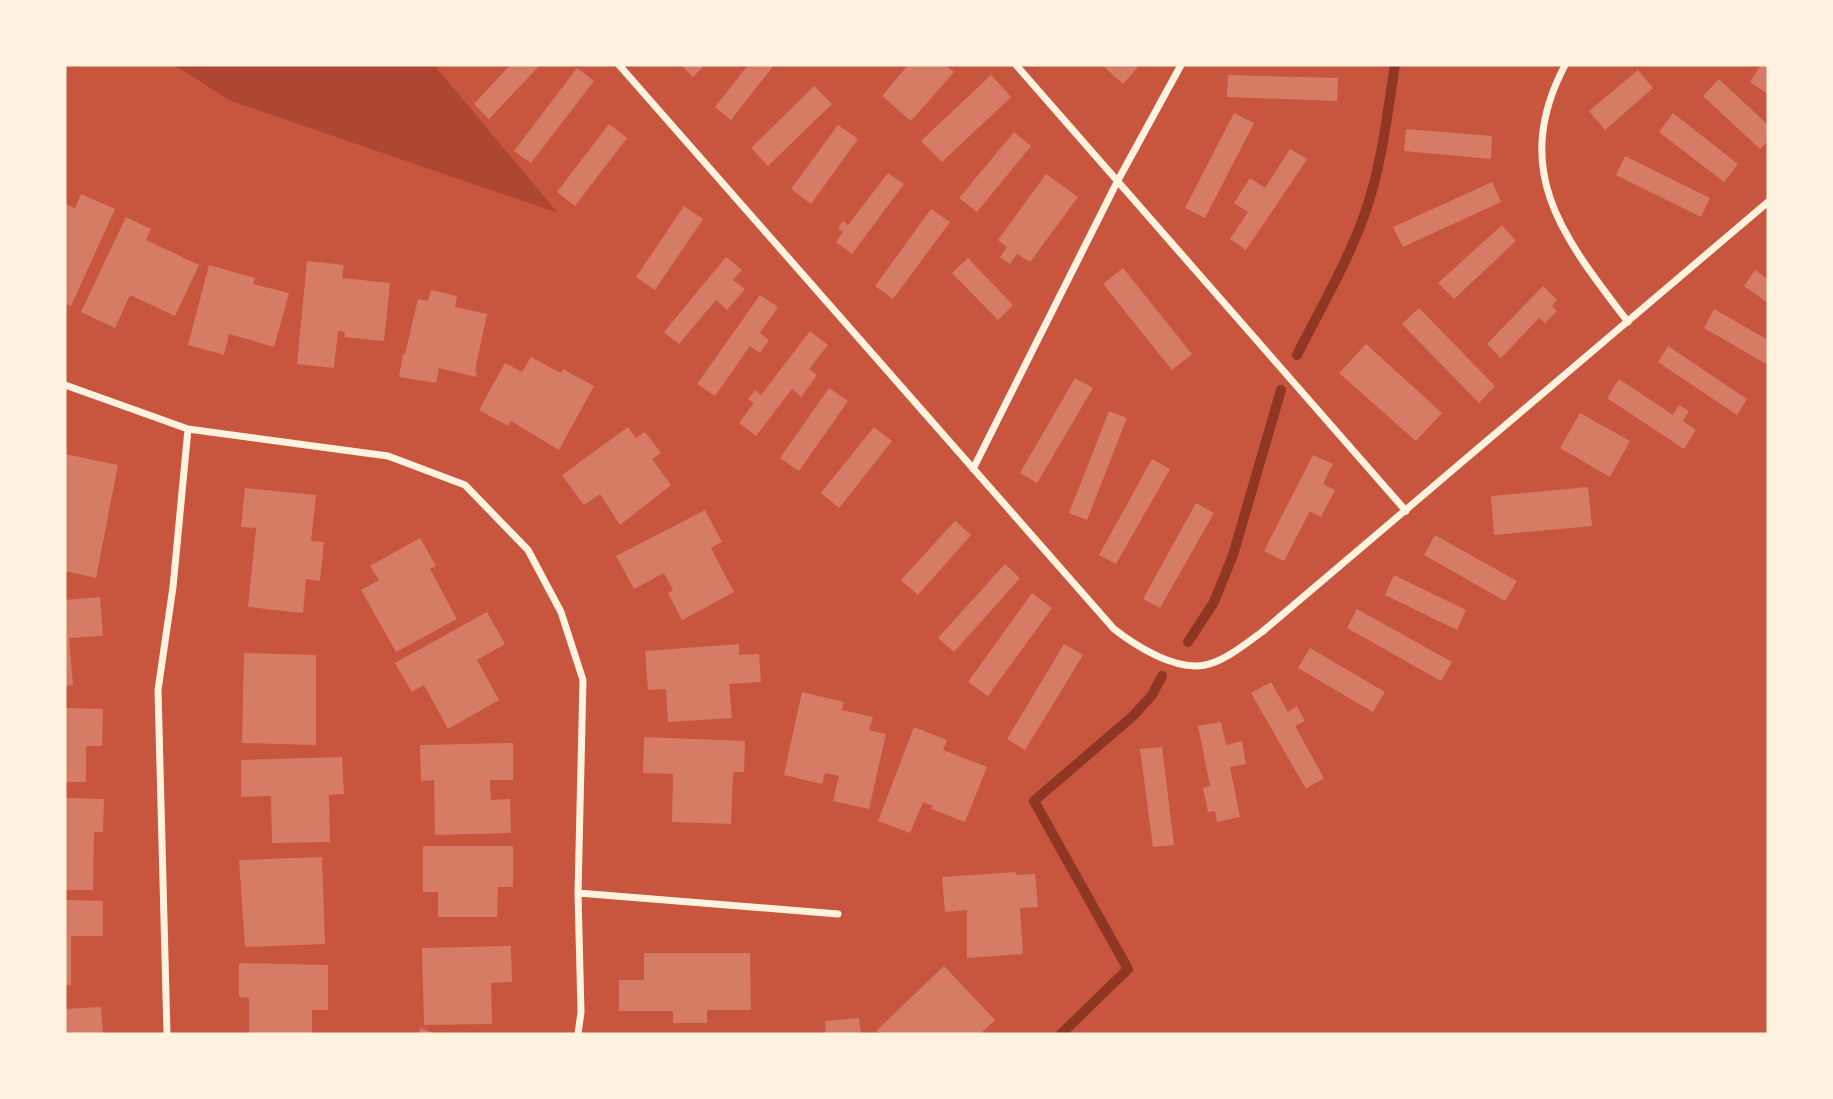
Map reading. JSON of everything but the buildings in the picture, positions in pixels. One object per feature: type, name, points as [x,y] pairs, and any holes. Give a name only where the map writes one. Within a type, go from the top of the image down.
[{"type":"street","points":[[619,65],[1114,629],[1132,643],[1177,663],[1204,665],[1232,653],[1262,632],[1768,202]]},
{"type":"street","points":[[1016,65],[1406,511]]},
{"type":"street","points":[[973,469],[1117,182],[1181,65]]},
{"type":"street","points":[[1565,65],[1546,111],[1542,137],[1542,166],[1547,191],[1557,218],[1586,267],[1628,322]]},
{"type":"street","points":[[65,385],[188,429],[388,456],[466,485],[528,550],[561,612],[583,680],[578,894],[581,1012],[578,1034]]},
{"type":"street","points":[[167,1034],[158,690],[173,587],[188,429]]},
{"type":"street","points":[[578,894],[838,915]]},
{"type":"shaded area","points":[[174,65],[434,65],[558,213],[231,101]]},
{"type":"waterway","points":[[1297,355],[1342,267],[1365,213],[1380,158],[1395,65]]},
{"type":"waterway","points":[[1188,642],[1214,602],[1233,555],[1281,390]]},
{"type":"waterway","points":[[1061,1034],[1128,969],[1034,801],[1133,716],[1152,695],[1162,676]]}]
